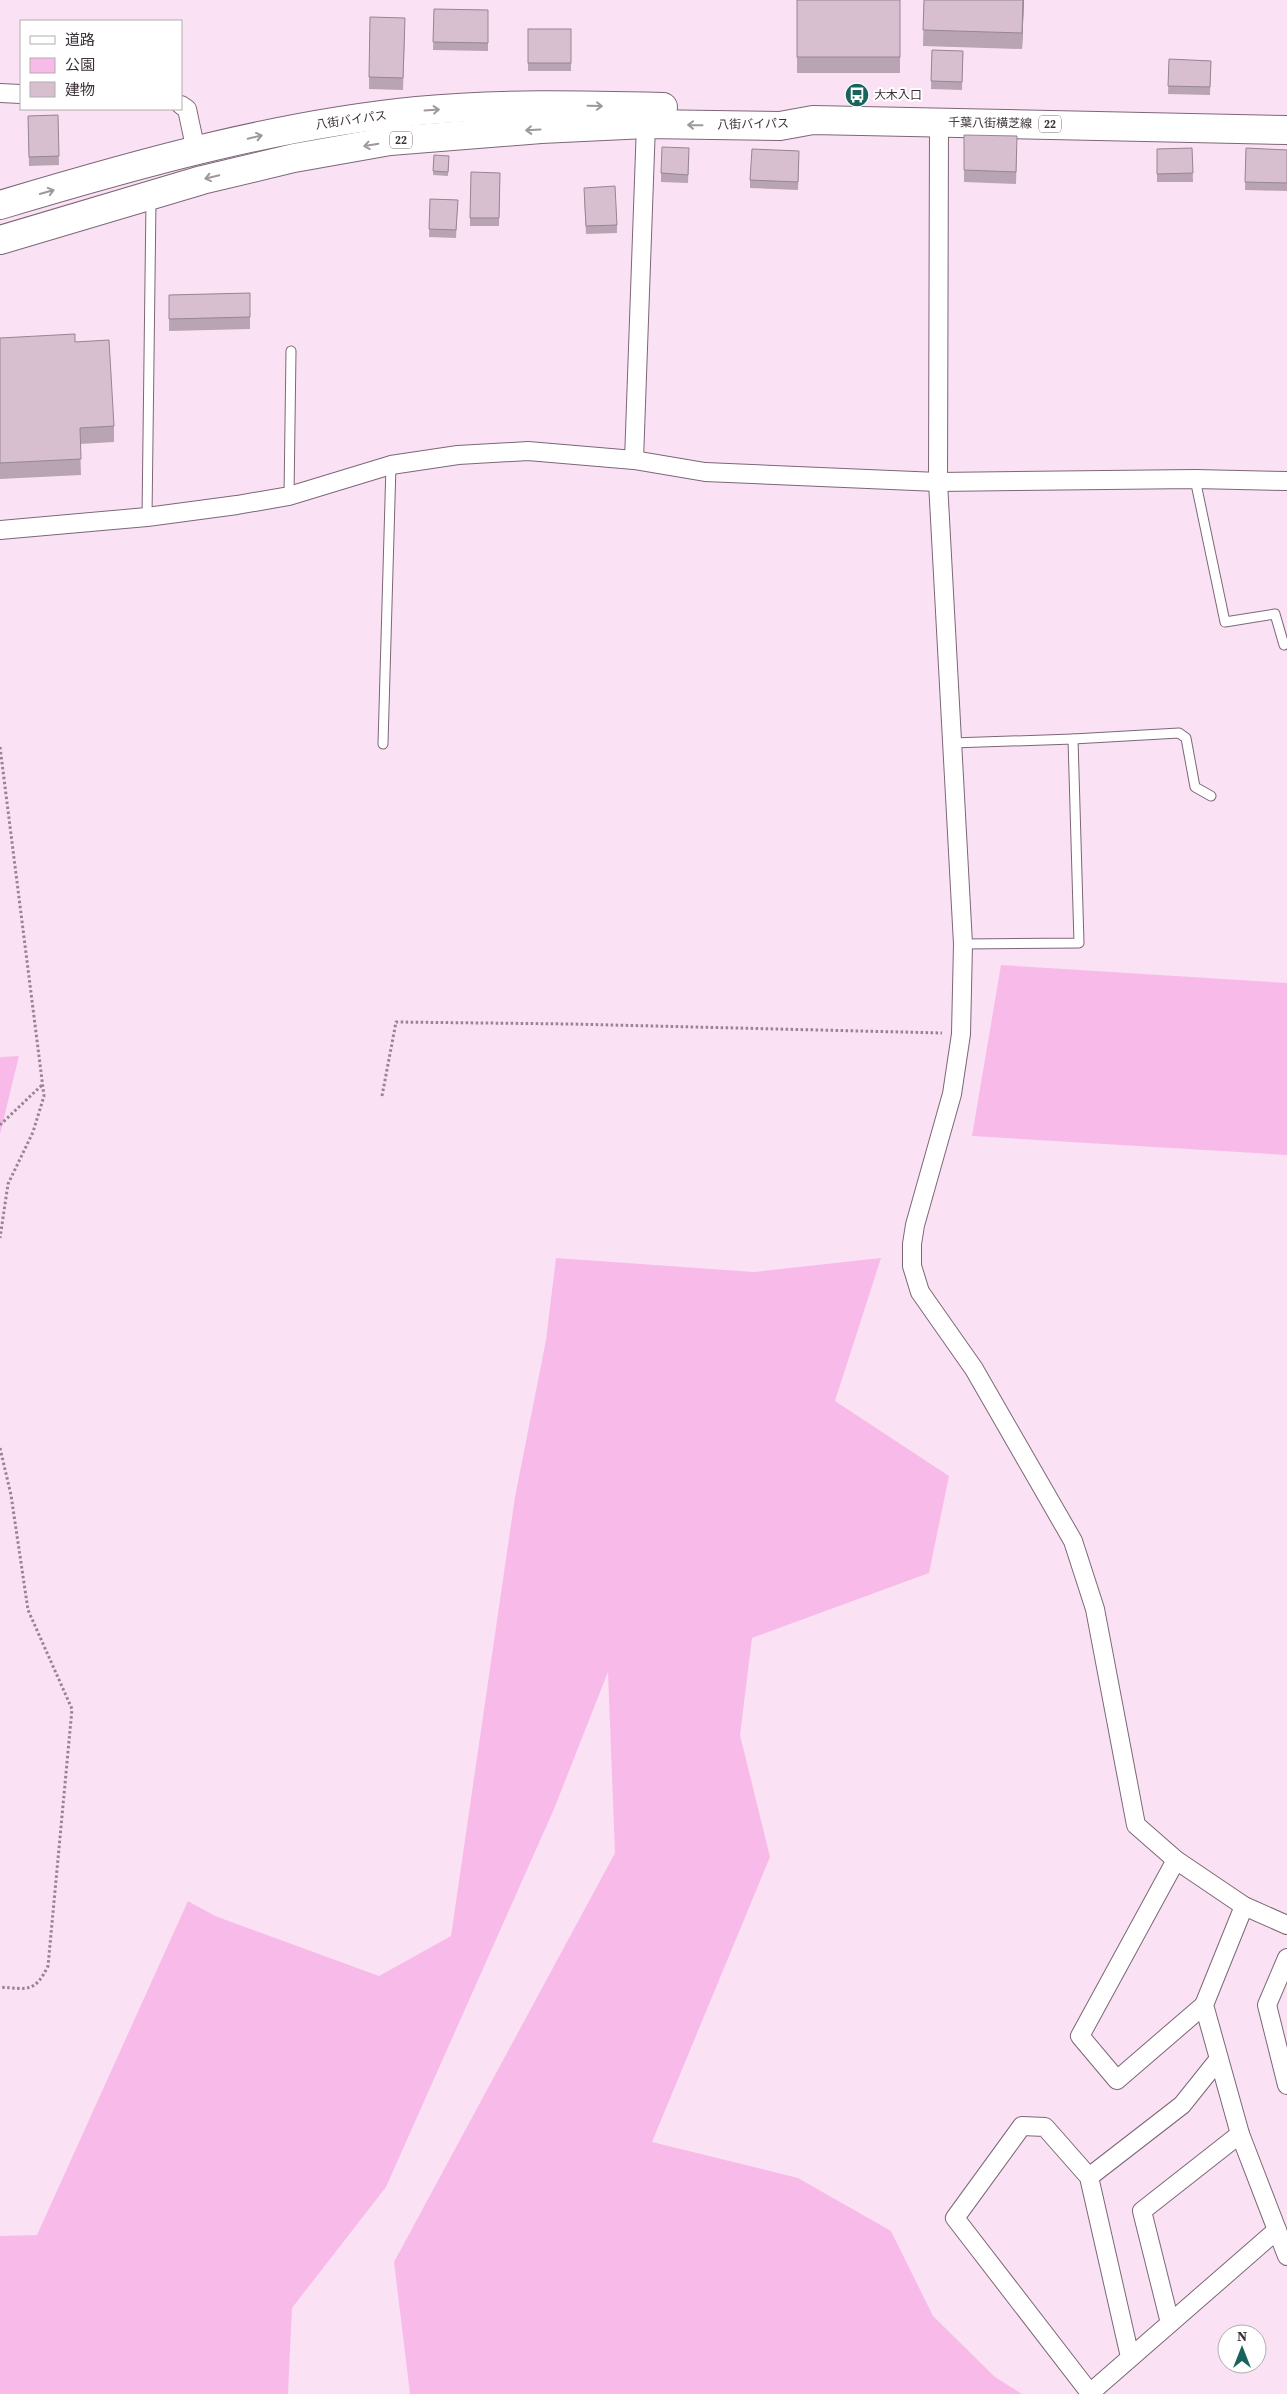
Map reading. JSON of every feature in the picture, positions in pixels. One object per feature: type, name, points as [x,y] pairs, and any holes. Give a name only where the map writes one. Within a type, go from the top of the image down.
[{"type":"main road","name":"八街バイパス","points":[[0,205],[196,151],[295,128],[418,111],[511,105],[780,109],[813,120]]},
{"type":"main road","name":"八街バイパス","points":[[0,240],[202,180],[285,160],[390,141],[478,133],[646,124],[780,126],[813,120]]},
{"type":"main road","name":"千葉八街横芝線","points":[[813,120],[1287,130]]},
{"type":"street","points":[[0,93],[20,94]]},
{"type":"street","points":[[182,106],[187,110],[196,151]]},
{"type":"street","points":[[939,122],[938,482],[963,944],[961,1034],[952,1094],[915,1225],[912,1244],[912,1266],[920,1292],[974,1369],[1073,1541],[1096,1609],[1136,1825],[1176,1860],[1244,1906],[1287,1925]]},
{"type":"street","points":[[634,460],[646,124]]},
{"type":"street","points":[[0,530],[147,517],[289,496],[392,465],[458,456],[528,451],[634,460],[705,472],[938,482],[1195,479],[1287,482]]},
{"type":"street","points":[[1176,1860],[1080,2036],[1117,2080],[1204,2005],[1244,1906]]},
{"type":"street","points":[[1287,1958],[1267,2005],[1287,2085]]},
{"type":"street","points":[[1204,2005],[1240,2134],[1287,2256]]},
{"type":"street","points":[[1089,2177],[1182,2105],[1218,2060]]},
{"type":"street","points":[[1130,2356],[1089,2177],[1045,2126],[1022,2126],[956,2218],[1090,2393],[1130,2356],[1277,2230]]},
{"type":"street","points":[[1170,2322],[1142,2211],[1240,2134]]},
{"type":"lane","points":[[147,517],[151,195]]},
{"type":"lane","points":[[289,496],[291,351]]},
{"type":"lane","points":[[383,744],[392,465]]},
{"type":"lane","points":[[1195,479],[1225,622],[1275,614],[1284,645]]},
{"type":"lane","points":[[952,743],[1179,734],[1186,738],[1195,787],[1211,796]]},
{"type":"lane","points":[[963,944],[1078,943],[1073,739]]},
{"type":"path","points":[[0,747],[44,1096],[33,1132],[8,1184],[0,1238]]},
{"type":"path","points":[[382,1096],[396,1022],[571,1024],[961,1034]]},
{"type":"path","points":[[0,1124],[42,1085]]},
{"type":"path","points":[[0,1448],[11,1495],[28,1610],[72,1709],[48,1966],[40,1982],[32,1988],[0,1987]]},
{"type":"green space","points":[[1001,965],[1287,983],[1287,1155],[972,1136]]},
{"type":"green space","points":[[19,1056],[0,1134],[0,1057]]},
{"type":"green space","points":[[556,1258],[754,1272],[881,1258],[835,1401],[949,1476],[929,1573],[752,1638],[740,1735],[770,1857],[652,2142],[798,2178],[891,2231],[933,2316],[995,2377],[1022,2394],[410,2394],[394,2262],[615,1853],[608,1672],[554,1809],[386,2187],[292,2308],[288,2394],[0,2394],[0,2236],[37,2235],[188,1901],[215,1916],[379,1976],[451,1936],[515,1497],[546,1340]]},
{"type":"building","points":[[797,0],[900,0],[900,57],[797,57]]},
{"type":"building","points":[[924,0],[1023,0],[1022,33],[923,30]]},
{"type":"building","points":[[434,9],[488,10],[488,43],[433,42]]},
{"type":"building","points":[[370,17],[405,18],[403,78],[369,77]]},
{"type":"building","points":[[528,29],[571,29],[571,63],[528,63]]},
{"type":"building","points":[[932,50],[963,51],[962,82],[931,81]]},
{"type":"building","points":[[1169,59],[1211,61],[1210,87],[1168,86]]},
{"type":"building","points":[[58,115],[59,156],[29,157],[28,116]]},
{"type":"building","points":[[964,135],[1017,136],[1016,172],[964,170]]},
{"type":"building","points":[[662,147],[689,148],[688,175],[661,173]]},
{"type":"building","points":[[1192,148],[1193,173],[1157,174],[1157,149]]},
{"type":"building","points":[[1246,148],[1287,150],[1287,183],[1245,182]]},
{"type":"building","points":[[752,149],[799,151],[798,182],[750,180]]},
{"type":"building","points":[[434,155],[449,156],[448,172],[433,171]]},
{"type":"building","points":[[471,172],[500,173],[499,218],[470,218]]},
{"type":"building","points":[[615,186],[617,225],[586,226],[584,188]]},
{"type":"building","points":[[430,199],[458,200],[456,230],[429,229]]},
{"type":"building","points":[[250,293],[250,317],[169,319],[169,295]]},
{"type":"building","points":[[75,334],[75,342],[109,340],[114,426],[80,428],[81,459],[0,463],[0,338]]},
{"type":"place","name":"大木入口","points":[[857,95]]}]
